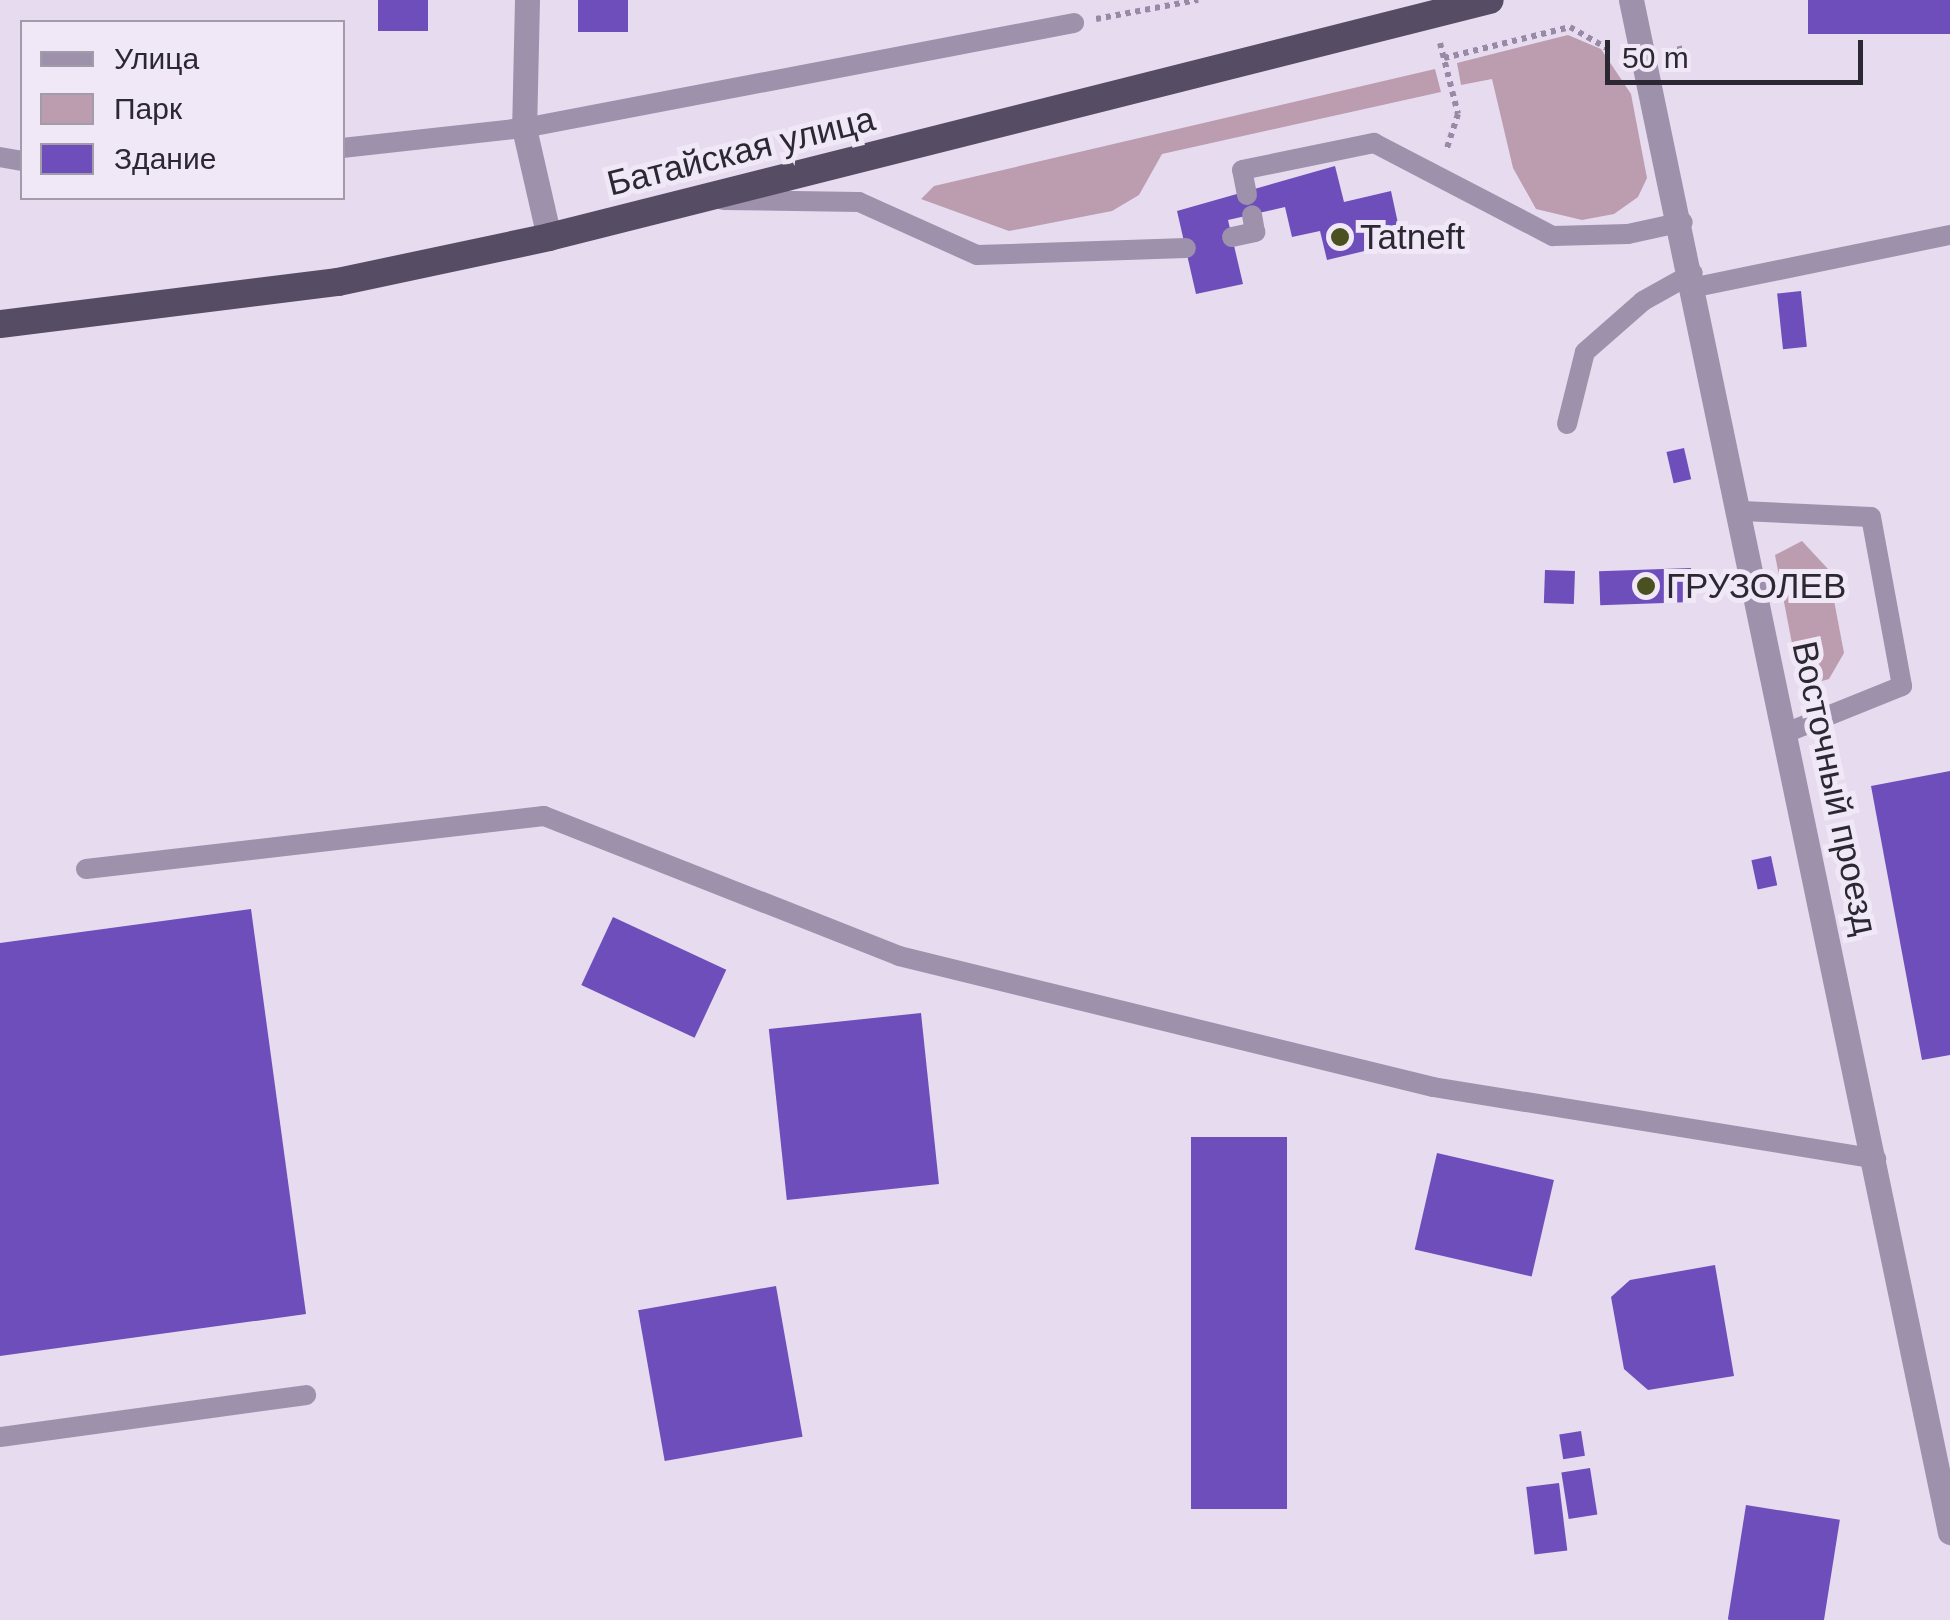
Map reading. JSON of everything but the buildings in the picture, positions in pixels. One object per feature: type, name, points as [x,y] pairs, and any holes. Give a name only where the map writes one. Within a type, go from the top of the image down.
[{"type":"highway","name":"Батайская улица","points":[[0,324],[319,285],[549,236],[706,200],[1490,0]]},
{"type":"street","points":[[527,0],[524,128],[549,236]]},
{"type":"street","name":"Восточный проезд","points":[[1631,0],[1742,510],[1950,1532]]},
{"type":"lane","points":[[345,148],[524,128],[1074,24]]},
{"type":"lane","points":[[1232,237],[1255,232],[1242,170],[1374,143],[1553,236],[1628,234],[1682,222]]},
{"type":"lane","points":[[706,200],[859,202],[977,255],[1186,248]]},
{"type":"lane","points":[[1567,424],[1585,352],[1643,300],[1694,280],[1950,235]]},
{"type":"lane","points":[[1742,510],[1872,516],[1902,686],[1788,732]]},
{"type":"lane","points":[[86,870],[544,816],[899,956],[1433,1087],[1876,1159]]},
{"type":"lane","points":[[0,1437],[306,1395]]},
{"type":"path","points":[[1074,24],[1198,0]]},
{"type":"path","points":[[1434,14],[1458,114],[1439,176]]},
{"type":"path","points":[[1444,58],[1570,27],[1625,63],[1684,48]]},
{"type":"green space","points":[[1568,35],[1601,49],[1631,94],[1647,178],[1638,197],[1614,214],[1582,220],[1536,209],[1513,168],[1492,79],[1461,85],[1457,63]]},
{"type":"green space","points":[[1435,69],[1441,92],[1162,154],[1139,195],[1112,211],[1009,231],[921,199],[934,186]]},
{"type":"green space","points":[[1802,541],[1828,569],[1844,653],[1829,679],[1815,683],[1799,680],[1775,555]]},
{"type":"place","name":"Tatneft","points":[[1340,237]]},
{"type":"place","name":"ГРУЗОЛЕВ","points":[[1646,586]]}]
